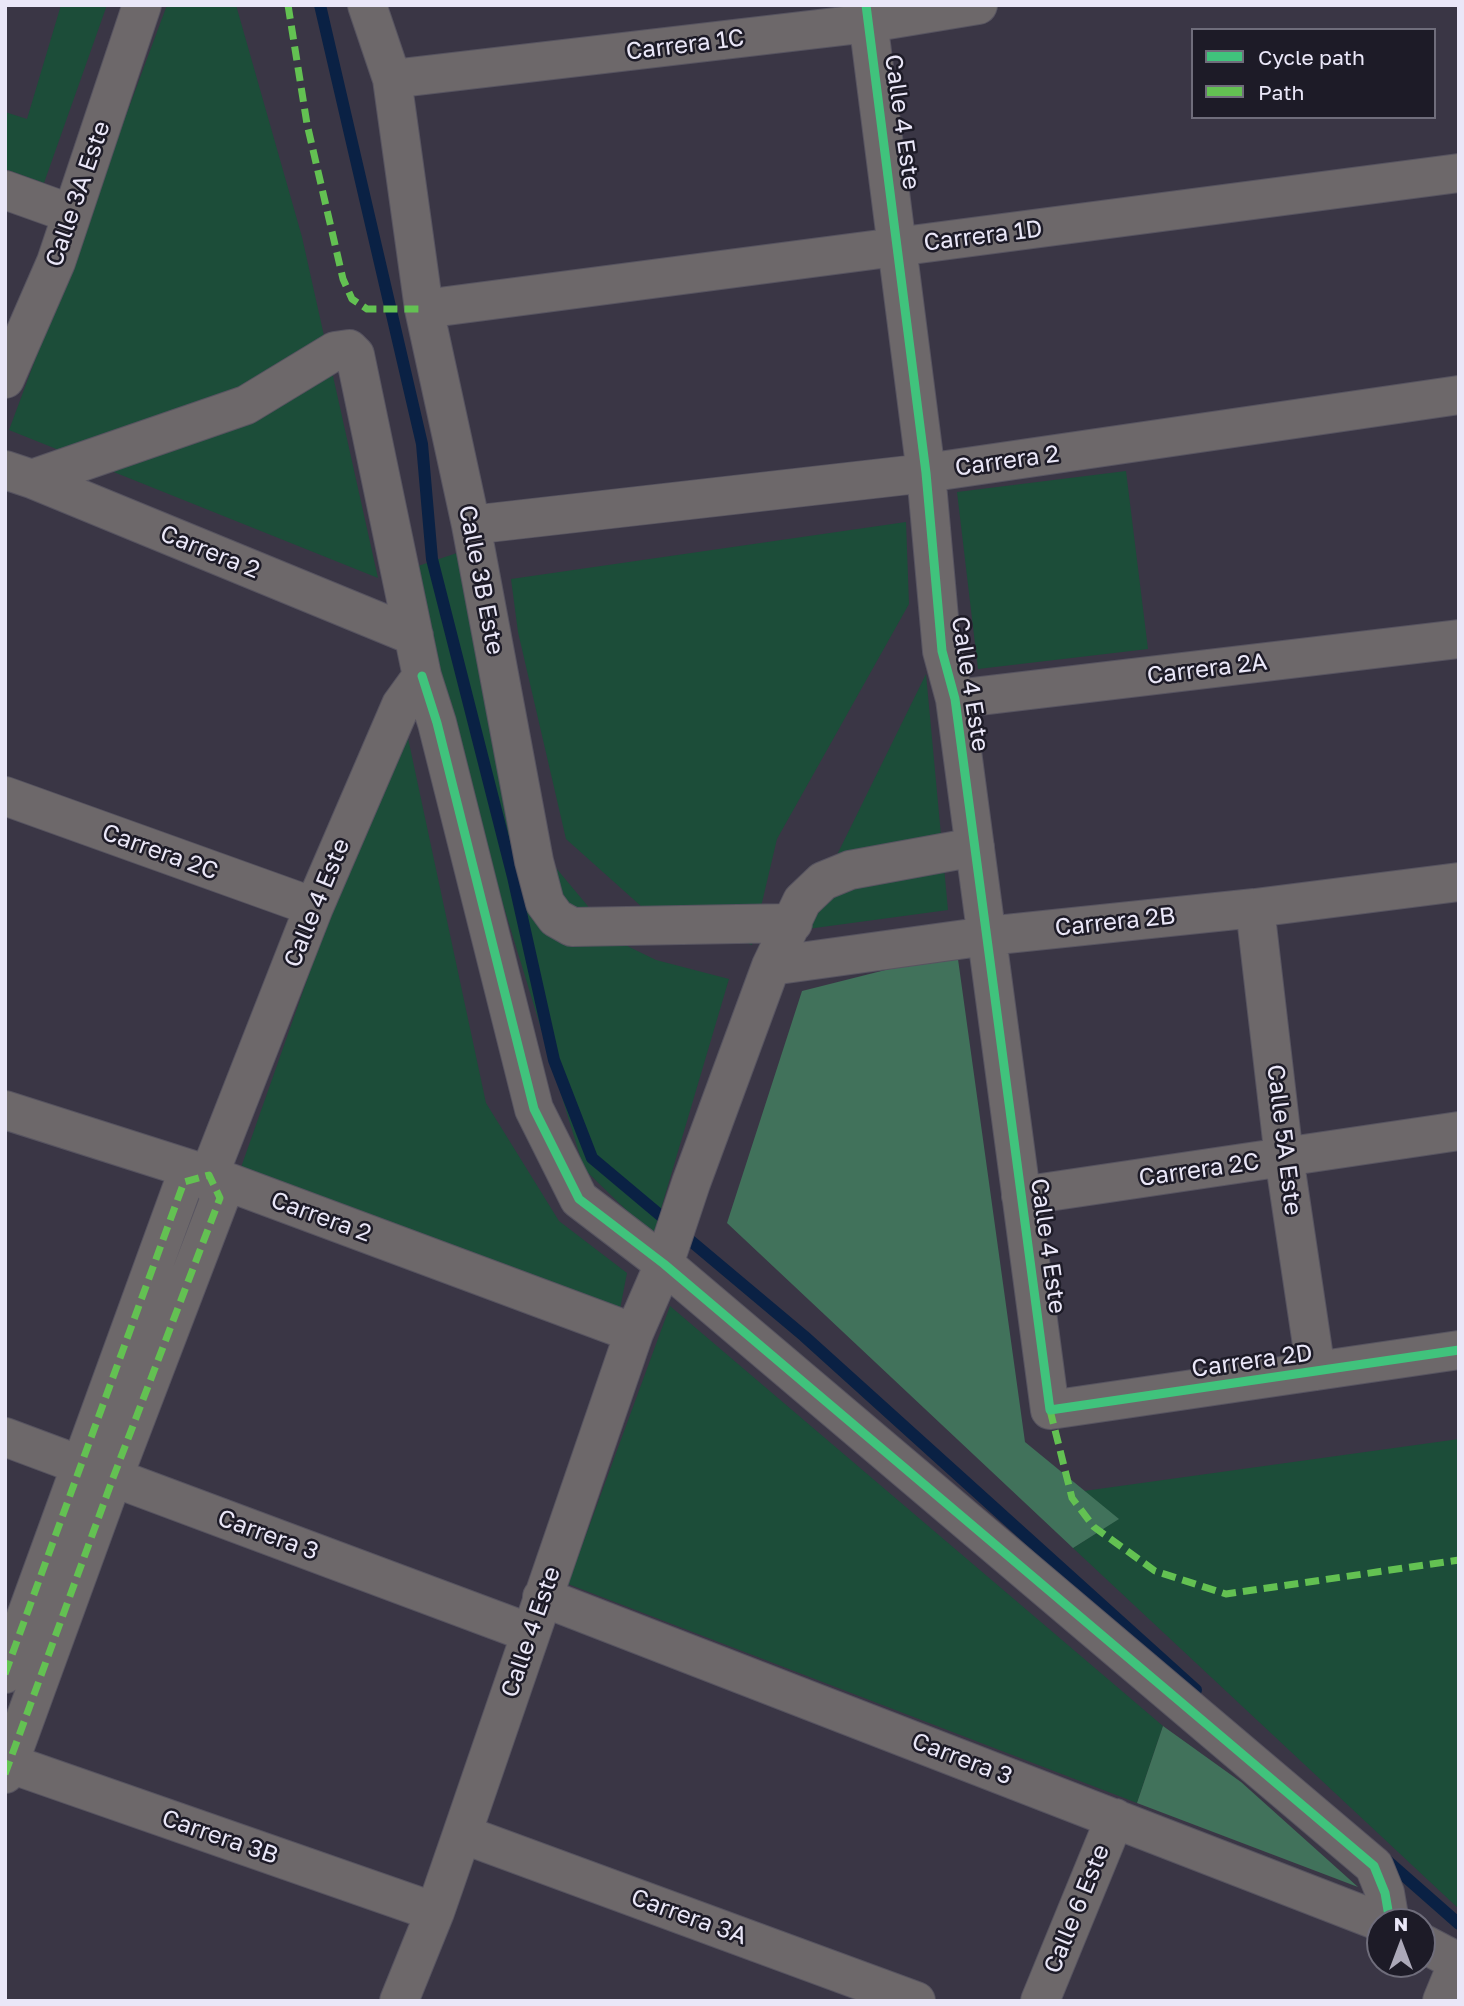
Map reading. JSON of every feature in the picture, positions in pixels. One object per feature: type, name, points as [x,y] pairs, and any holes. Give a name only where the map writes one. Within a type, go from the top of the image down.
[{"type":"street","name":"Calle 3A Este","points":[[5,379],[55,261],[142,5]]},
{"type":"street","name":"Calle 3B Este","points":[[367,5],[392,79],[424,309],[471,525],[534,861],[545,903],[556,918],[572,927],[793,923]]},
{"type":"street","name":"Carrera 1C","points":[[392,79],[868,14],[978,5]]},
{"type":"street","name":"Calle 4 Este","points":[[868,14],[926,473],[942,651],[955,699],[1050,1410]]},
{"type":"street","name":"Carrera 1D","points":[[424,309],[1459,173]]},
{"type":"street","points":[[5,190],[72,214]]},
{"type":"street","points":[[18,474],[246,405],[335,351],[349,349],[355,355],[422,676],[437,723],[534,1109],[579,1199],[667,1254],[1374,1866],[1385,1893],[1388,1908]]},
{"type":"street","name":"Carrera 2","points":[[471,525],[926,473],[1459,395]]},
{"type":"street","name":"Carrera 2","points":[[18,474],[414,636]]},
{"type":"street","name":"Carrera 2A","points":[[955,699],[1459,639]]},
{"type":"street","name":"Calle 4 Este","points":[[209,1175],[314,907],[401,705],[422,676]]},
{"type":"street","name":"Carrera 2C","points":[[5,796],[314,907]]},
{"type":"street","name":"Calle 4 Este","points":[[399,2001],[435,1912],[634,1333],[667,1254],[771,966],[802,901],[823,881],[850,870],[975,847]]},
{"type":"street","name":"Carrera 2B","points":[[771,966],[987,936],[1255,908],[1459,882]]},
{"type":"street","name":"Calle 5A Este","points":[[1255,908],[1284,1157],[1317,1371]]},
{"type":"street","name":"Carrera 2","points":[[5,1110],[209,1175],[634,1333]]},
{"type":"street","name":"Carrera 2C","points":[[1021,1196],[1459,1131]]},
{"type":"street","points":[[7,1766],[184,1182],[209,1175]]},
{"type":"street","name":"Carrera 2D","points":[[1050,1410],[1459,1350]]},
{"type":"street","name":"Carrera 3","points":[[5,1437],[97,1472],[536,1615],[1115,1818],[1366,1916]]},
{"type":"street","points":[[5,1674],[97,1472]]},
{"type":"street","name":"Carrera 3B","points":[[7,1766],[435,1912]]},
{"type":"street","name":"Calle 6 Este","points":[[1040,2001],[1115,1818]]},
{"type":"street","name":"Carrera 3A","points":[[462,1834],[916,2001]]},
{"type":"street","points":[[1436,1950],[1458,1962],[1442,2001]]},
{"type":"green space","points":[[61,5],[107,5],[44,183],[5,169],[5,112],[27,119]]},
{"type":"green space","points":[[167,5],[236,5],[302,237],[378,578],[9,430]]},
{"type":"green space","points":[[1126,471],[1148,649],[978,669],[957,492]]},
{"type":"green space","points":[[906,522],[909,604],[777,839],[752,945],[642,907],[566,839],[518,632],[511,579]]},
{"type":"green space","points":[[460,552],[541,850],[617,941],[656,960],[729,979],[653,1236],[584,1169],[439,695],[409,569]]},
{"type":"green space","points":[[926,674],[948,910],[800,930]]},
{"type":"green space","points":[[402,710],[486,1103],[559,1221],[627,1273],[620,1309],[238,1176]]},
{"type":"green space","points":[[957,952],[1025,1442],[1119,1519],[1073,1548],[727,1223],[802,991]]},
{"type":"green space","points":[[670,1306],[1163,1726],[1137,1803],[568,1584]]},
{"type":"green space","points":[[1459,1439],[1459,1909],[1073,1548],[1118,1519],[1084,1491]]},
{"type":"green space","points":[[1163,1726],[1241,1782],[1358,1887],[1137,1803]]},
{"type":"waterway","points":[[320,5],[422,444],[432,559],[513,877],[554,1060],[592,1158],[804,1336],[1196,1690]]},
{"type":"waterway","points":[[1384,1858],[1459,1924]]},
{"type":"marked path","points":[[288,5],[307,124],[343,279],[352,299],[367,309],[424,309]]},
{"type":"marked path","points":[[5,1674],[184,1182],[209,1175],[220,1198],[113,1478],[5,1774]]},
{"type":"marked path","points":[[1050,1410],[1072,1498],[1094,1527],[1155,1571],[1226,1594],[1459,1560]]},
{"type":"cycle path","points":[[866,5],[926,473],[942,651],[955,699],[1050,1410],[1459,1350]]},
{"type":"cycle path","points":[[422,676],[437,723],[534,1109],[579,1199],[664,1264],[1374,1866],[1385,1893],[1388,1908]]}]
